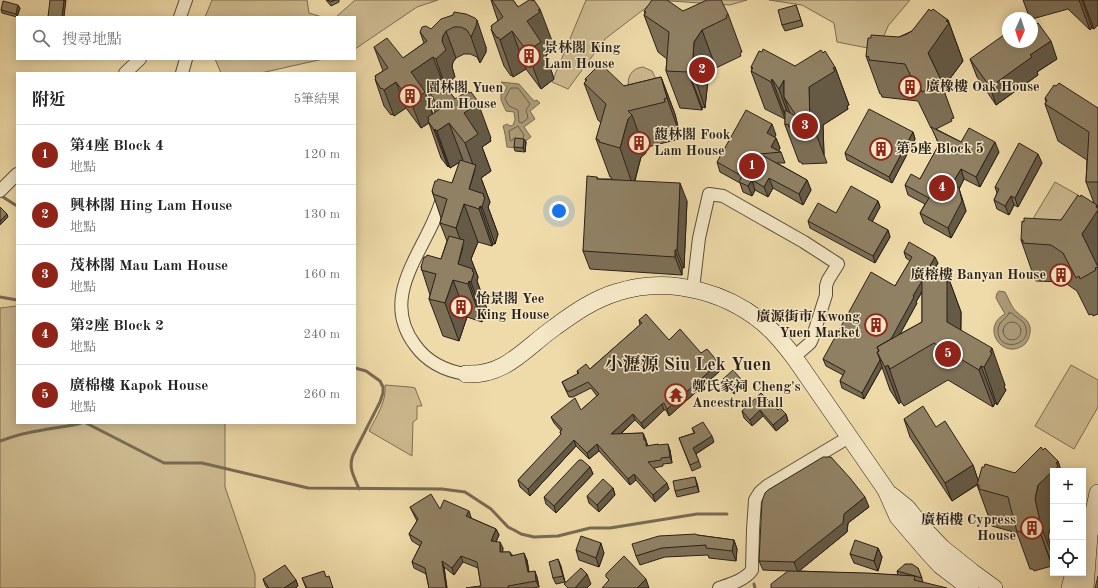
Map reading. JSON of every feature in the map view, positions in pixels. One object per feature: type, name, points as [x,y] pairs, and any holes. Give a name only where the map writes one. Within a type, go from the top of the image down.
[{"type":"street","points":[[180,16],[186,0]]},
{"type":"street","points":[[127,72],[139,60]]},
{"type":"street","points":[[182,72],[186,60]]},
{"type":"street","points":[[0,191],[16,175]]},
{"type":"street","points":[[443,184],[443,194],[438,211],[431,229],[412,264],[406,278],[403,291],[402,319],[405,330],[425,357],[442,369],[466,374],[487,372],[506,365],[519,357],[542,337],[591,303],[618,292],[649,286],[664,286],[693,288],[724,299],[748,312],[772,331],[794,357],[886,490],[898,517],[940,565],[970,588]]},
{"type":"street","points":[[693,288],[699,238],[709,194],[723,196],[804,242],[838,264],[828,280],[826,295],[812,339],[810,343],[794,357]]},
{"type":"street","points":[[721,587],[743,578],[752,570],[753,530],[756,500],[760,492],[767,486],[849,438]]},
{"type":"street","points":[[886,490],[907,508],[942,548],[994,588]]},
{"type":"street","points":[[1085,588],[1089,535],[1098,493]]},
{"type":"street","points":[[1086,543],[1089,535]]},
{"type":"street","points":[[1070,588],[1073,576]]},
{"type":"shaded area","points":[[212,0],[307,0],[309,13],[319,16],[205,16]]},
{"type":"shaded area","points":[[355,0],[438,0],[417,7],[356,48],[356,16],[337,16]]},
{"type":"shaded area","points":[[586,0],[656,0],[605,39],[568,89],[552,82]]},
{"type":"shaded area","points":[[656,0],[747,0],[730,5]]},
{"type":"shaded area","points":[[769,0],[910,0],[888,26],[878,50],[837,42],[834,23],[802,5]]},
{"type":"shaded area","points":[[215,60],[319,60],[265,72],[221,72]]},
{"type":"shaded area","points":[[643,67],[652,71],[656,79],[629,88],[628,80],[633,71]]},
{"type":"shaded area","points":[[1055,182],[1078,195],[1055,236],[1031,222]]},
{"type":"shaded area","points":[[16,306],[16,424],[225,424],[225,487],[255,574],[255,588],[0,588],[0,308]]},
{"type":"shaded area","points":[[1071,365],[1098,380],[1098,407],[1074,449],[1035,426]]},
{"type":"shaded area","points":[[385,385],[415,388],[422,406],[417,406],[417,419],[413,422],[412,456],[369,431],[383,403]]},
{"type":"water","points":[[501,82],[519,84],[533,100],[537,100],[540,103],[530,111],[535,119],[524,127],[531,137],[516,148],[507,147],[503,126],[507,124],[510,126],[513,125],[515,120],[514,112],[506,111],[501,100],[501,94],[504,93],[507,87]]},
{"type":"water","points":[[999,291],[1005,292],[1014,309],[1027,320],[1030,327],[1028,340],[1025,344],[1017,348],[1009,349],[1003,346],[997,341],[994,334],[994,327],[998,320],[1005,314],[996,298]]},
{"type":"building","points":[[50,0],[64,0],[62,16],[48,16]]},
{"type":"building","points":[[492,0],[513,0],[518,7],[529,0],[534,0],[540,9],[538,10],[540,12],[527,21],[541,42],[527,51],[512,31],[500,40],[498,37],[497,38],[491,29],[491,26],[503,17]]},
{"type":"building","points":[[652,0],[667,0],[683,11],[707,0],[721,0],[728,14],[726,16],[727,18],[702,30],[694,42],[692,70],[688,70],[688,72],[666,71],[669,32],[644,15],[646,12],[644,11]]},
{"type":"building","points":[[3,1],[18,5],[16,14],[1,10]]},
{"type":"building","points":[[796,5],[801,20],[782,25],[778,10]]},
{"type":"building","points":[[929,9],[931,11],[933,9],[948,20],[946,21],[949,23],[928,53],[941,80],[938,82],[939,84],[922,92],[921,89],[918,91],[905,64],[869,60],[869,57],[866,56],[868,38],[871,38],[871,35],[899,37],[907,34],[912,31]]},
{"type":"building","points":[[454,12],[466,14],[475,18],[477,20],[476,26],[471,37],[467,30],[461,27],[454,27],[446,31],[442,41],[446,50],[436,59],[433,57],[411,72],[425,92],[411,102],[396,82],[384,90],[382,88],[381,89],[375,79],[375,76],[388,68],[374,47],[387,38],[403,58],[427,41],[420,32],[422,27],[426,26],[431,29],[441,19],[453,15]]},
{"type":"building","points":[[1038,23],[1051,41],[1030,55],[1032,57],[990,87],[970,59],[1002,36],[1002,48],[1038,48]]},
{"type":"building","points":[[763,49],[795,66],[821,50],[823,53],[825,51],[835,67],[833,68],[835,71],[809,87],[809,124],[813,126],[789,127],[788,124],[785,125],[785,110],[797,117],[784,97],[784,80],[779,89],[772,79],[771,82],[751,71],[753,68],[751,67],[759,51],[762,52]]},
{"type":"building","points":[[602,65],[624,86],[661,77],[667,98],[664,99],[665,102],[628,111],[632,115],[628,119],[620,148],[599,142],[599,140],[596,139],[606,104],[584,83],[587,80],[585,79],[598,66],[600,67]]},
{"type":"building","points":[[440,79],[455,99],[468,91],[469,93],[471,92],[477,100],[475,102],[477,104],[464,113],[478,134],[465,143],[449,123],[437,131],[435,129],[434,130],[428,121],[428,117],[440,109],[427,88]]},
{"type":"building","points":[[1059,83],[1098,108],[1098,182],[1086,182],[1089,132],[1045,104],[1047,100],[1045,98],[1054,85],[1056,86]]},
{"type":"building","name":"第5座 Block 5","points":[[869,109],[913,132],[889,177],[845,153]]},
{"type":"building","points":[[746,110],[772,124],[767,133],[776,138],[771,147],[781,152],[760,154],[807,180],[799,194],[769,178],[764,187],[752,180],[748,186],[739,182],[742,176],[717,162]]},
{"type":"building","points":[[931,127],[961,142],[969,128],[995,142],[976,177],[961,169],[952,184],[959,188],[962,201],[948,228],[920,213],[929,198],[905,185],[911,174],[920,179],[939,144]]},
{"type":"building","points":[[515,138],[524,139],[523,148],[514,147]]},
{"type":"building","points":[[1019,143],[1038,154],[1015,198],[1011,196],[1005,206],[994,200],[999,189],[995,187]]},
{"type":"building","points":[[460,160],[476,165],[469,189],[484,194],[483,196],[485,197],[482,207],[480,206],[479,209],[464,204],[456,228],[440,223],[447,199],[433,194],[432,191],[435,181],[438,179],[452,183]]},
{"type":"building","points":[[587,176],[597,177],[597,179],[680,183],[677,250],[675,250],[675,257],[583,251]]},
{"type":"building","points":[[851,186],[878,201],[868,219],[888,230],[873,256],[808,221],[818,203],[836,213]]},
{"type":"building","points":[[1078,195],[1080,197],[1081,195],[1097,205],[1096,207],[1098,208],[1082,234],[1098,267],[1095,268],[1096,270],[1080,279],[1079,276],[1076,278],[1063,253],[1051,245],[1023,243],[1023,240],[1021,240],[1022,221],[1024,222],[1024,218],[1061,220]]},
{"type":"building","points":[[0,207],[7,214],[0,221]]},
{"type":"building","points":[[449,236],[464,240],[458,264],[473,269],[472,271],[474,272],[471,282],[469,281],[468,284],[453,280],[445,303],[429,299],[436,274],[421,270],[421,267],[424,257],[427,255],[441,259]]},
{"type":"building","name":"廣源街市 Kwong Yuen Market","points":[[909,242],[935,257],[925,274],[922,274],[922,281],[891,339],[877,347],[880,360],[862,393],[840,381],[845,371],[823,359],[871,272],[895,286],[912,257],[904,252]]},
{"type":"building","points":[[926,271],[943,271],[943,274],[947,274],[947,322],[992,348],[990,352],[992,353],[984,367],[981,366],[979,370],[934,343],[890,369],[888,365],[885,367],[877,352],[879,351],[877,347],[922,322],[922,274],[926,274]]},
{"type":"building","points":[[646,314],[669,340],[680,329],[701,353],[707,349],[719,363],[667,409],[664,403],[662,404],[641,423],[633,414],[611,434],[643,433],[646,446],[668,444],[670,457],[648,462],[667,483],[653,495],[634,474],[628,479],[597,444],[587,453],[574,440],[528,489],[518,480],[561,434],[560,432],[562,429],[551,417],[575,398],[581,410],[599,394],[588,382],[567,391],[562,382],[579,373],[577,371],[586,364],[590,369],[642,323],[639,320]]},
{"type":"building","points":[[733,370],[741,379],[731,388],[723,379]]},
{"type":"building","points":[[761,393],[778,410],[780,408],[786,414],[773,425],[760,410],[750,420],[742,411]]},
{"type":"building","points":[[923,406],[936,427],[945,421],[973,465],[945,483],[904,419]]},
{"type":"building","points":[[703,422],[712,436],[693,448],[699,461],[690,465],[679,438],[695,433],[692,428]]},
{"type":"building","points":[[1041,447],[1043,450],[1045,448],[1058,461],[1056,463],[1058,466],[1056,468],[1050,468],[1050,474],[1038,485],[1035,499],[1041,526],[1038,527],[1039,529],[1021,533],[1020,531],[1017,532],[1008,497],[979,489],[979,485],[977,485],[982,467],[984,467],[985,464],[1015,473]]},
{"type":"building","points":[[823,457],[831,457],[865,497],[844,514],[843,523],[794,562],[759,561],[762,501],[765,493]]},
{"type":"building","points":[[579,460],[582,460],[590,467],[554,506],[544,497]]},
{"type":"building","points":[[695,477],[697,486],[675,491],[673,481]]},
{"type":"building","points":[[603,479],[613,488],[597,505],[587,496]]},
{"type":"building","points":[[431,494],[440,509],[444,500],[469,511],[466,516],[496,529],[491,541],[500,542],[500,552],[510,552],[511,556],[524,553],[528,572],[535,571],[536,581],[508,586],[508,588],[466,588],[481,586],[477,562],[461,556],[452,568],[442,561],[446,588],[429,588],[425,568],[412,562],[422,542],[409,534],[418,519],[410,507]]},
{"type":"building","points":[[696,534],[734,540],[732,551],[706,548],[706,545],[662,548],[636,556],[632,544],[659,536]]},
{"type":"building","points":[[581,536],[601,543],[596,558],[576,550]]},
{"type":"building","points":[[855,540],[878,548],[874,561],[850,554]]},
{"type":"building","points":[[624,556],[646,579],[637,588],[602,588],[609,580],[606,577],[606,574]]},
{"type":"building","points":[[558,559],[563,576],[553,578],[549,562]]},
{"type":"building","points":[[905,564],[912,564],[918,568],[922,578],[897,571]]},
{"type":"building","points":[[285,565],[296,580],[284,588],[269,588],[263,579]]},
{"type":"building","points":[[581,568],[587,574],[575,588],[568,588],[564,584]]},
{"type":"building","points":[[324,571],[326,577],[329,576],[333,588],[307,588],[302,578]]},
{"type":"building","points":[[788,571],[915,576],[914,580],[947,588],[771,588],[771,584]]},
{"type":"building","points":[[1098,576],[1098,588],[1095,588]]},
{"type":"waterway","points":[[3,197],[16,205]]},
{"type":"waterway","points":[[0,297],[16,300]]},
{"type":"waterway","points":[[356,368],[366,371],[380,381],[383,387],[380,402],[353,455],[351,468],[359,489]]},
{"type":"waterway","points":[[0,441],[26,433],[76,424]]},
{"type":"waterway","points":[[88,424],[164,463],[202,463],[308,488],[442,489],[465,492],[491,509],[508,527],[521,534],[534,537],[558,536],[590,528],[610,528],[697,514],[727,514]]},
{"type":"waterway","points":[[754,584],[755,588]]},
{"type":"place","name":"景林閣 King Lam House","points":[[529,56]]},
{"type":"place","name":"興林閣 Hing Lam House","points":[[702,70]]},
{"type":"place","name":"廣橡樓 Oak House","points":[[910,87]]},
{"type":"place","name":"園林閣 Yuen Lam House","points":[[410,96]]},
{"type":"place","name":"茂林閣 Mau Lam House","points":[[805,126]]},
{"type":"place","name":"馥林閣 Fook Lam House","points":[[639,143]]},
{"type":"place","name":"第5座 Block 5","points":[[881,149]]},
{"type":"place","name":"第4座 Block 4","points":[[752,166]]},
{"type":"place","name":"第2座 Block 2","points":[[942,188]]},
{"type":"place","name":"廣榕樓 Banyan House","points":[[1061,275]]},
{"type":"place","name":"怡景閣 Yee King House","points":[[461,307]]},
{"type":"place","name":"廣源街市 Kwong Yuen Market","points":[[876,325]]},
{"type":"place","name":"廣棉樓 Kapok House","points":[[948,354]]},
{"type":"place","name":"鄭氏家祠 Cheng's Ancestral Hall","points":[[676,395]]},
{"type":"place","name":"廣栢樓 Cypress House","points":[[1032,528]]},
{"type":"district","name":"小瀝源 Siu Lek Yuen","points":[[688,365]]}]
